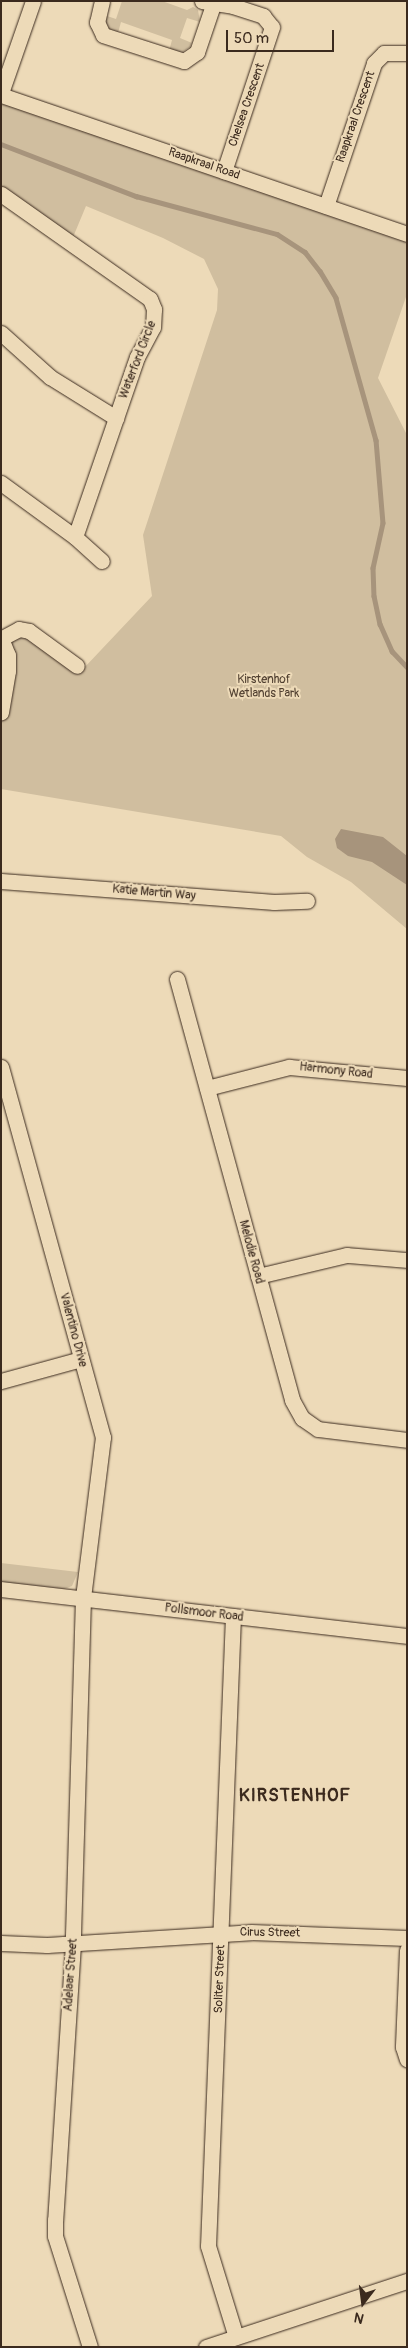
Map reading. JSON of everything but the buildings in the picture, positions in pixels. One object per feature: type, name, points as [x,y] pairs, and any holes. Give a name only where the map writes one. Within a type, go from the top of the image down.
[{"type":"street","points":[[1,94],[33,1]]},
{"type":"street","points":[[102,1],[96,22],[104,34],[184,61],[197,52],[207,3]]},
{"type":"street","name":"Chelsea Crescent","points":[[207,3],[232,6],[263,16],[272,27],[224,171]]},
{"type":"street","name":"Raapkraal Crescent","points":[[326,206],[374,63],[384,53],[407,53]]},
{"type":"street","name":"Raapkraal Road","points":[[1,94],[407,234]]},
{"type":"street","name":"Waterford Circle","points":[[1,194],[150,299],[155,319],[137,357],[75,537]]},
{"type":"street","points":[[1,333],[50,377],[116,418]]},
{"type":"street","points":[[1,483],[75,537],[102,561]]},
{"type":"street","points":[[1,712],[8,671],[8,654],[1,638],[19,629],[29,631],[77,666]]},
{"type":"street","name":"Katie Martin Way","points":[[1,881],[274,902],[307,901]]},
{"type":"street","name":"Melodie Road","points":[[177,979],[292,1400],[302,1418],[318,1429],[407,1440]]},
{"type":"street","name":"Valentino Drive","points":[[1,1067],[103,1437],[84,1598]]},
{"type":"street","name":"Harmony Road","points":[[207,1088],[289,1067],[407,1078]]},
{"type":"street","points":[[258,1276],[346,1254],[407,1260]]},
{"type":"street","points":[[1,1381],[81,1359]]},
{"type":"street","name":"Pollsmoor Road","points":[[1,1589],[407,1636]]},
{"type":"street","name":"Adelaar Street","points":[[84,1598],[73,1944],[56,2236],[90,2347]]},
{"type":"street","name":"Soliter Street","points":[[233,1616],[222,1932],[208,2246],[236,2337]]},
{"type":"street","name":"Cirus Street","points":[[1,1943],[73,1944],[222,1932],[407,1938]]},
{"type":"street","points":[[407,1950],[403,2047],[407,2059]]},
{"type":"street","points":[[206,2347],[407,2281]]},
{"type":"green space","points":[[122,1],[162,1],[187,10],[193,7],[198,10],[200,22],[187,18],[180,38],[192,43],[190,47],[181,53],[169,51],[172,40],[121,22],[118,33],[105,28],[104,15],[116,19]]},
{"type":"green space","name":"Kirstenhof Wetlands Park","points":[[1,94],[407,234],[407,294],[378,378],[407,435],[407,929],[351,882],[307,857],[281,836],[1,789],[2,638],[19,629],[84,668],[152,596],[143,535],[217,310],[218,289],[204,259],[163,238],[86,206],[71,242],[1,194]]},
{"type":"green space","points":[[1,1563],[78,1572],[72,1586],[59,1591],[1,1584]]},
{"type":"shaded area","points":[[341,829],[383,837],[407,856],[407,885],[372,862],[348,856],[337,848],[335,839]]},
{"type":"waterway","points":[[1,144],[136,196],[277,234],[305,252],[320,271],[336,298],[376,440],[383,523],[373,568],[374,596],[380,624],[392,651],[407,667]]},
{"type":"district","name":"KIRSTENHOF","points":[[295,1796]]}]
